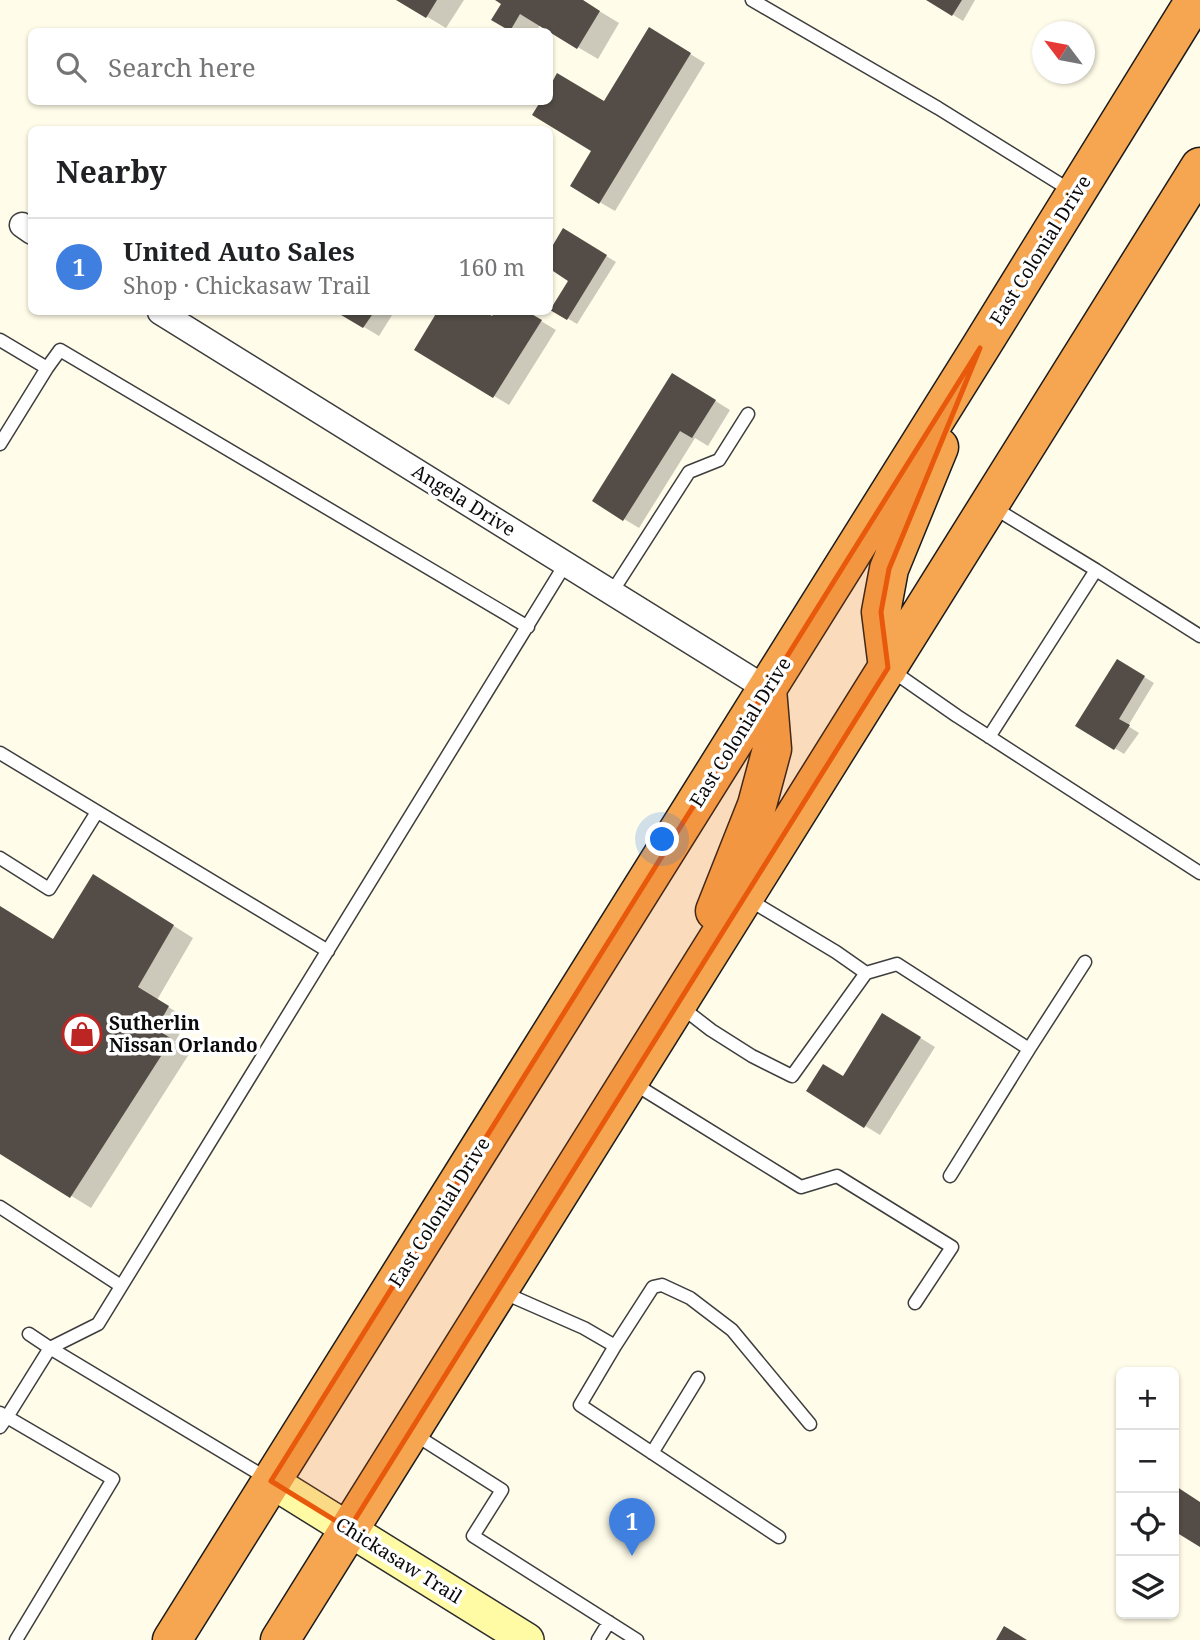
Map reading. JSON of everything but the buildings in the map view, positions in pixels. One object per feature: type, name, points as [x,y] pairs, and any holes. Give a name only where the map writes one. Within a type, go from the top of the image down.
[{"type":"highway","name":"East Colonial Drive","points":[[172,1640],[980,348],[1189,2]]},
{"type":"highway","points":[[280,1640],[1200,167]]},
{"type":"highway","points":[[888,668],[881,612],[889,569],[980,348]]},
{"type":"highway","points":[[678,1004],[760,793],[772,750],[767,689]]},
{"type":"street","name":"Angela Drive","points":[[165,315],[767,689]]},
{"type":"street","name":"Chickasaw Trail","points":[[271,1480],[527,1640]]},
{"type":"lane","points":[[752,0],[938,108],[1075,194]]},
{"type":"lane","points":[[0,340],[47,368]]},
{"type":"lane","points":[[0,444],[60,350],[528,627]]},
{"type":"lane","points":[[612,592],[689,472],[719,460],[748,414]]},
{"type":"lane","points":[[989,505],[1200,636]]},
{"type":"lane","points":[[16,1640],[113,1479],[2,1419],[50,1348],[98,1324],[566,563]]},
{"type":"lane","points":[[989,737],[1096,570]]},
{"type":"lane","points":[[888,668],[989,737],[1200,873]]},
{"type":"lane","points":[[0,753],[328,951]]},
{"type":"lane","points":[[0,858],[49,889],[97,812]]},
{"type":"lane","points":[[745,897],[866,973]]},
{"type":"lane","points":[[950,1175],[1085,962]]},
{"type":"lane","points":[[678,1004],[711,1030],[752,1056],[792,1076],[866,973],[897,964],[1029,1049]]},
{"type":"lane","points":[[629,1081],[802,1187],[837,1176],[952,1247],[915,1303]]},
{"type":"lane","points":[[0,1207],[121,1286]]},
{"type":"lane","points":[[779,1537],[580,1405],[653,1287],[662,1285],[690,1298],[732,1330],[810,1424]]},
{"type":"lane","points":[[499,1290],[584,1328],[615,1346]]},
{"type":"lane","points":[[29,1334],[271,1480]]},
{"type":"lane","points":[[652,1453],[698,1378]]},
{"type":"lane","points":[[410,1432],[502,1490],[473,1536],[637,1640]]},
{"type":"lane","points":[[598,1640],[609,1622]]},
{"type":"highlighted area","points":[[980,348],[889,569],[881,612],[888,668],[349,1529],[271,1481]]},
{"type":"place","name":"Sutherlin Nissan Orlando","points":[[82,1034]]},
{"type":"place","name":"United Auto Sales","points":[[632,1556]]}]
